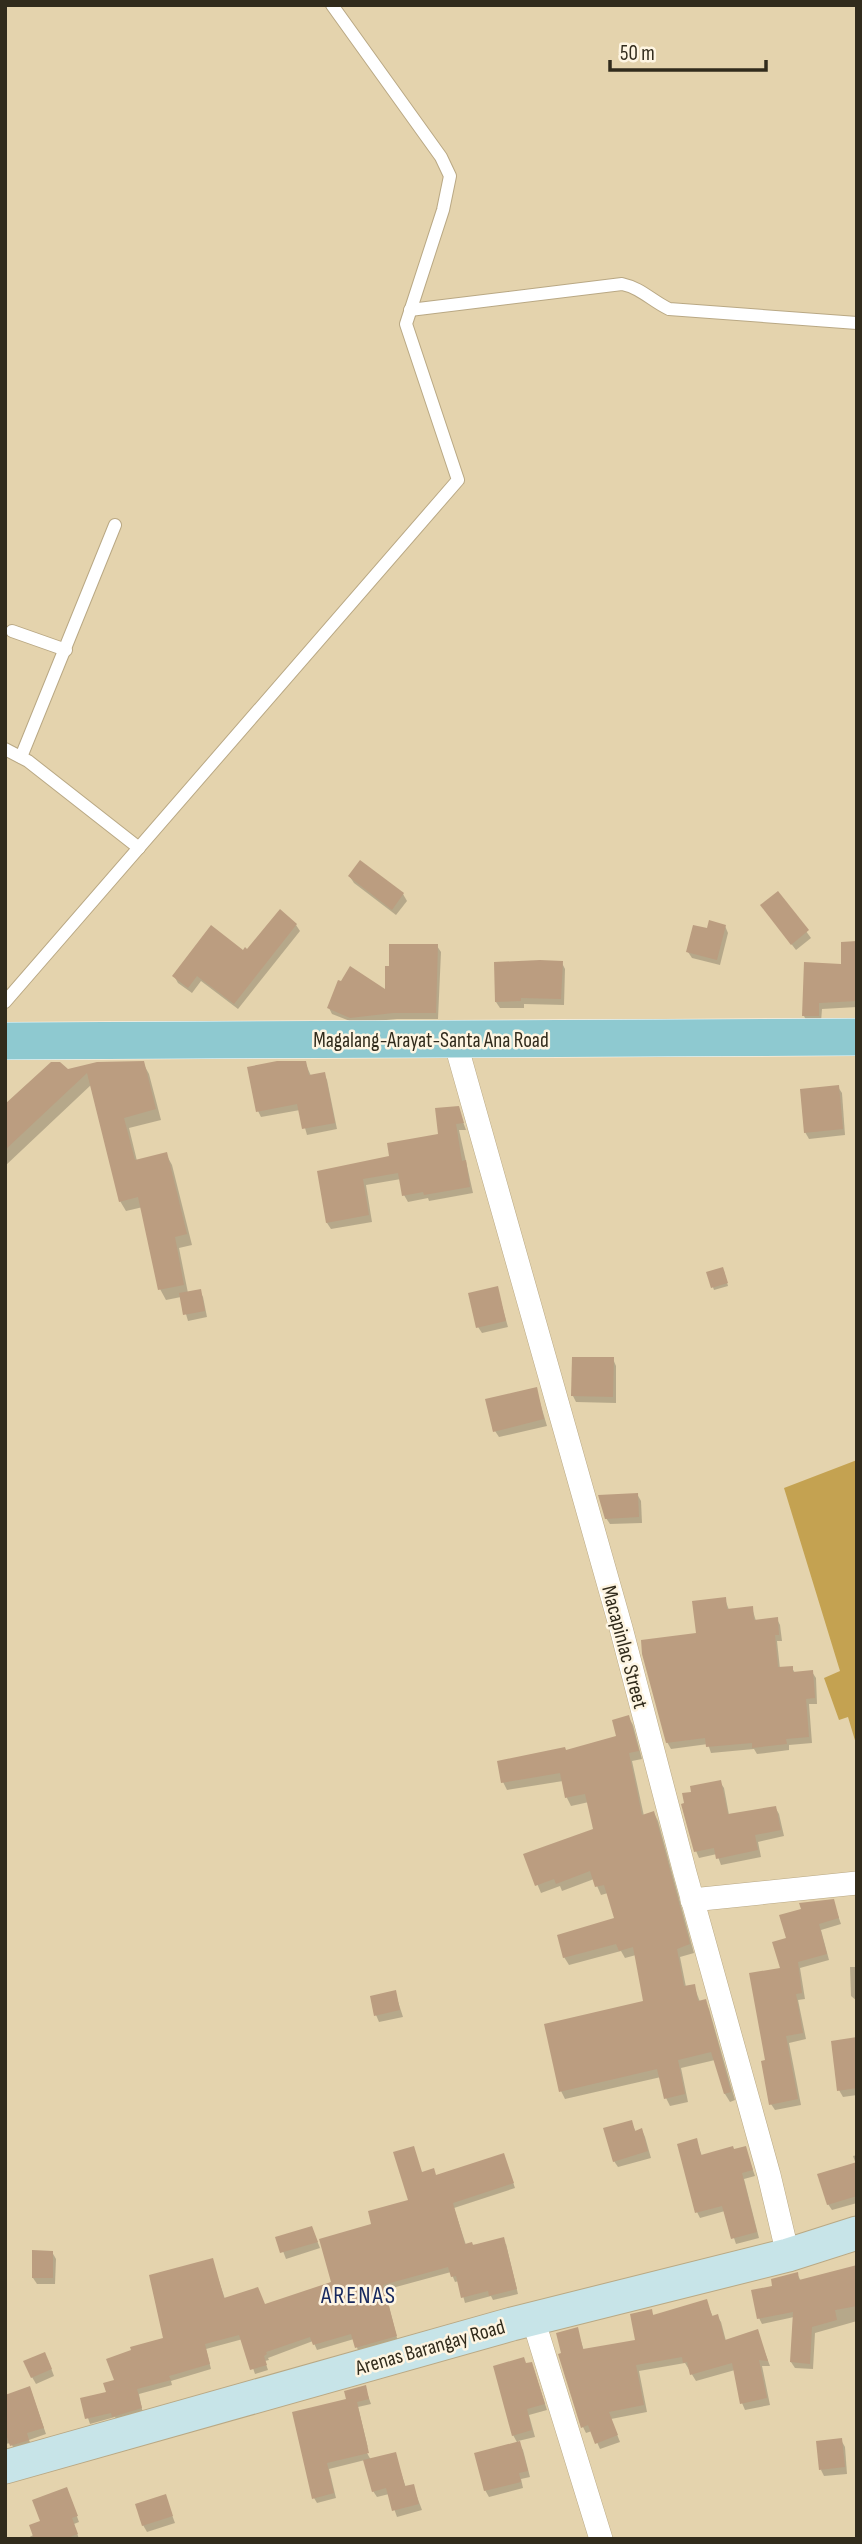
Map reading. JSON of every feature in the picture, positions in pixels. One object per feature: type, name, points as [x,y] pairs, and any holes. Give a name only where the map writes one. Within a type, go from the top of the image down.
[{"type":"main road","name":"Magalang-Arayat-Santa Ana Road","points":[[5,1041],[455,1041],[857,1037]]},
{"type":"street","name":"Macapinlac Street","points":[[455,1041],[621,1628],[692,1900],[769,2175],[788,2255]]},
{"type":"street","points":[[692,1900],[857,1883]]},
{"type":"street","name":"Arenas Barangay Road","points":[[5,2467],[533,2319],[788,2255],[857,2233]]},
{"type":"street","points":[[533,2319],[601,2539]]},
{"type":"lane","points":[[5,1002],[458,480],[406,324],[443,210],[450,176],[441,157],[332,5]]},
{"type":"lane","points":[[410,310],[622,284],[638,288],[654,302],[669,309],[857,323]]},
{"type":"lane","points":[[21,758],[115,525]]},
{"type":"lane","points":[[12,631],[66,650]]},
{"type":"lane","points":[[5,749],[21,758],[139,848]]},
{"type":"shaded area","points":[[857,1460],[857,1747],[848,1717],[839,1720],[824,1678],[840,1671],[784,1488]]},
{"type":"building","points":[[360,860],[404,893],[392,910],[348,876]]},
{"type":"building","points":[[778,891],[809,930],[791,945],[760,905]]},
{"type":"building","points":[[280,909],[297,924],[234,1004],[197,976],[188,988],[172,976],[211,925],[243,950],[245,947],[247,949]]},
{"type":"building","points":[[709,920],[726,925],[717,960],[686,952],[693,925],[707,928]]},
{"type":"building","points":[[857,941],[857,1001],[819,1003],[819,1016],[802,1016],[804,962],[841,964],[841,942]]},
{"type":"building","points":[[389,944],[438,944],[436,1013],[393,1013],[350,1018],[327,1008],[338,980],[341,981],[350,966],[385,989]]},
{"type":"building","points":[[563,961],[561,999],[521,998],[521,1001],[495,1002],[494,962]]},
{"type":"building","points":[[144,1061],[156,1109],[124,1118],[135,1160],[167,1152],[187,1234],[175,1237],[184,1285],[158,1290],[138,1197],[119,1202],[87,1073],[5,1150],[5,1104],[51,1062],[60,1062],[68,1069],[97,1062]]},
{"type":"building","points":[[277,1061],[306,1061],[309,1075],[325,1072],[335,1123],[302,1129],[297,1104],[256,1112],[247,1067]]},
{"type":"building","points":[[839,1085],[843,1129],[804,1133],[800,1089]]},
{"type":"building","points":[[459,1106],[464,1123],[456,1124],[462,1161],[466,1160],[470,1187],[402,1196],[398,1173],[363,1179],[369,1215],[326,1223],[317,1171],[389,1156],[387,1143],[438,1134],[435,1108]]},
{"type":"building","points":[[723,1267],[728,1283],[711,1288],[706,1272]]},
{"type":"building","points":[[498,1286],[506,1321],[476,1328],[468,1293]]},
{"type":"building","points":[[201,1289],[205,1311],[183,1315],[179,1293]]},
{"type":"building","points":[[572,1357],[614,1357],[613,1397],[571,1396]]},
{"type":"building","points":[[537,1387],[544,1419],[493,1432],[485,1399]]},
{"type":"building","points":[[638,1493],[639,1517],[605,1519],[598,1495]]},
{"type":"building","points":[[726,1597],[727,1609],[753,1606],[754,1620],[778,1617],[779,1635],[775,1635],[778,1667],[793,1666],[793,1672],[813,1670],[815,1698],[806,1699],[809,1737],[786,1739],[787,1744],[752,1748],[752,1743],[706,1747],[705,1738],[666,1743],[642,1654],[641,1640],[696,1633],[692,1601]]},
{"type":"building","points":[[629,1715],[639,1751],[629,1753],[642,1815],[654,1811],[690,1944],[677,1949],[684,1986],[695,1984],[698,2001],[706,1999],[731,2092],[724,2094],[711,2052],[678,2060],[685,2094],[664,2099],[657,2069],[559,2092],[544,2024],[643,2001],[633,1947],[619,1951],[616,1944],[563,1958],[557,1935],[614,1918],[604,1885],[595,1887],[590,1871],[556,1884],[554,1879],[535,1886],[523,1854],[593,1829],[585,1794],[565,1798],[560,1773],[501,1783],[497,1761],[565,1747],[566,1750],[616,1736],[612,1720]]},
{"type":"building","points":[[721,1780],[728,1814],[776,1806],[781,1830],[755,1835],[758,1850],[716,1859],[714,1848],[694,1852],[681,1804],[684,1803],[682,1793],[691,1792],[690,1786]]},
{"type":"building","points":[[834,1899],[839,1918],[819,1924],[827,1954],[798,1962],[802,1993],[796,1994],[803,2033],[786,2036],[798,2099],[769,2105],[761,2061],[765,2060],[749,1973],[780,1968],[772,1942],[786,1938],[779,1915],[801,1909],[799,1903]]},
{"type":"building","points":[[396,1990],[400,2010],[374,2016],[370,1996]]},
{"type":"building","points":[[857,2037],[857,2088],[837,2091],[831,2041]]},
{"type":"building","points":[[632,2120],[635,2131],[642,2128],[648,2151],[613,2162],[603,2128]]},
{"type":"building","points":[[697,2138],[701,2155],[733,2146],[734,2149],[746,2146],[753,2170],[742,2173],[757,2232],[731,2239],[722,2206],[695,2213],[677,2144]]},
{"type":"building","points":[[414,2146],[422,2172],[434,2168],[436,2175],[504,2153],[514,2183],[453,2203],[465,2244],[472,2242],[473,2245],[504,2237],[517,2289],[489,2296],[488,2291],[461,2298],[456,2276],[451,2277],[448,2267],[383,2285],[397,2336],[355,2348],[351,2334],[313,2345],[310,2337],[266,2352],[264,2356],[267,2365],[250,2370],[239,2335],[205,2344],[210,2364],[169,2376],[171,2380],[137,2389],[142,2408],[112,2417],[111,2413],[85,2419],[80,2398],[106,2392],[103,2383],[114,2380],[106,2359],[131,2350],[130,2347],[163,2338],[149,2275],[213,2258],[224,2298],[258,2287],[265,2304],[331,2282],[319,2239],[371,2224],[368,2211],[408,2200],[393,2152]]},
{"type":"building","points":[[857,2162],[857,2196],[827,2205],[817,2174]]},
{"type":"building","points":[[312,2226],[318,2242],[280,2253],[275,2237]]},
{"type":"building","points":[[32,2250],[53,2251],[53,2278],[32,2278]]},
{"type":"building","points":[[857,2265],[857,2306],[835,2310],[837,2320],[812,2327],[810,2364],[790,2362],[793,2312],[757,2319],[751,2290],[772,2286],[771,2279],[798,2272],[799,2280]]},
{"type":"building","points":[[707,2299],[712,2316],[718,2314],[725,2340],[758,2329],[768,2361],[759,2360],[767,2398],[740,2404],[732,2363],[690,2375],[687,2362],[683,2363],[682,2357],[636,2365],[644,2405],[609,2412],[618,2435],[595,2444],[588,2425],[581,2428],[558,2354],[561,2353],[556,2333],[578,2327],[583,2349],[635,2340],[630,2314],[652,2309],[653,2315]]},
{"type":"building","points":[[45,2352],[52,2369],[31,2378],[23,2361]]},
{"type":"building","points":[[524,2357],[526,2363],[532,2362],[545,2404],[527,2409],[532,2430],[512,2436],[493,2366]]},
{"type":"building","points":[[366,2385],[369,2399],[357,2402],[369,2453],[327,2463],[334,2493],[312,2499],[292,2412],[346,2399],[344,2391]]},
{"type":"building","points":[[30,2386],[44,2428],[27,2433],[29,2440],[10,2446],[5,2431],[5,2395]]},
{"type":"building","points":[[842,2438],[845,2467],[819,2470],[816,2441]]},
{"type":"building","points":[[520,2441],[528,2471],[519,2473],[521,2482],[484,2491],[474,2453]]},
{"type":"building","points":[[396,2452],[405,2486],[414,2484],[419,2504],[392,2511],[386,2488],[372,2492],[363,2460]]},
{"type":"building","points":[[67,2487],[78,2516],[72,2518],[78,2534],[64,2539],[34,2539],[29,2525],[40,2521],[32,2500]]},
{"type":"building","points":[[166,2494],[173,2516],[142,2526],[135,2504]]},
{"type":"district","name":"ARENAS","points":[[359,2295]]}]
